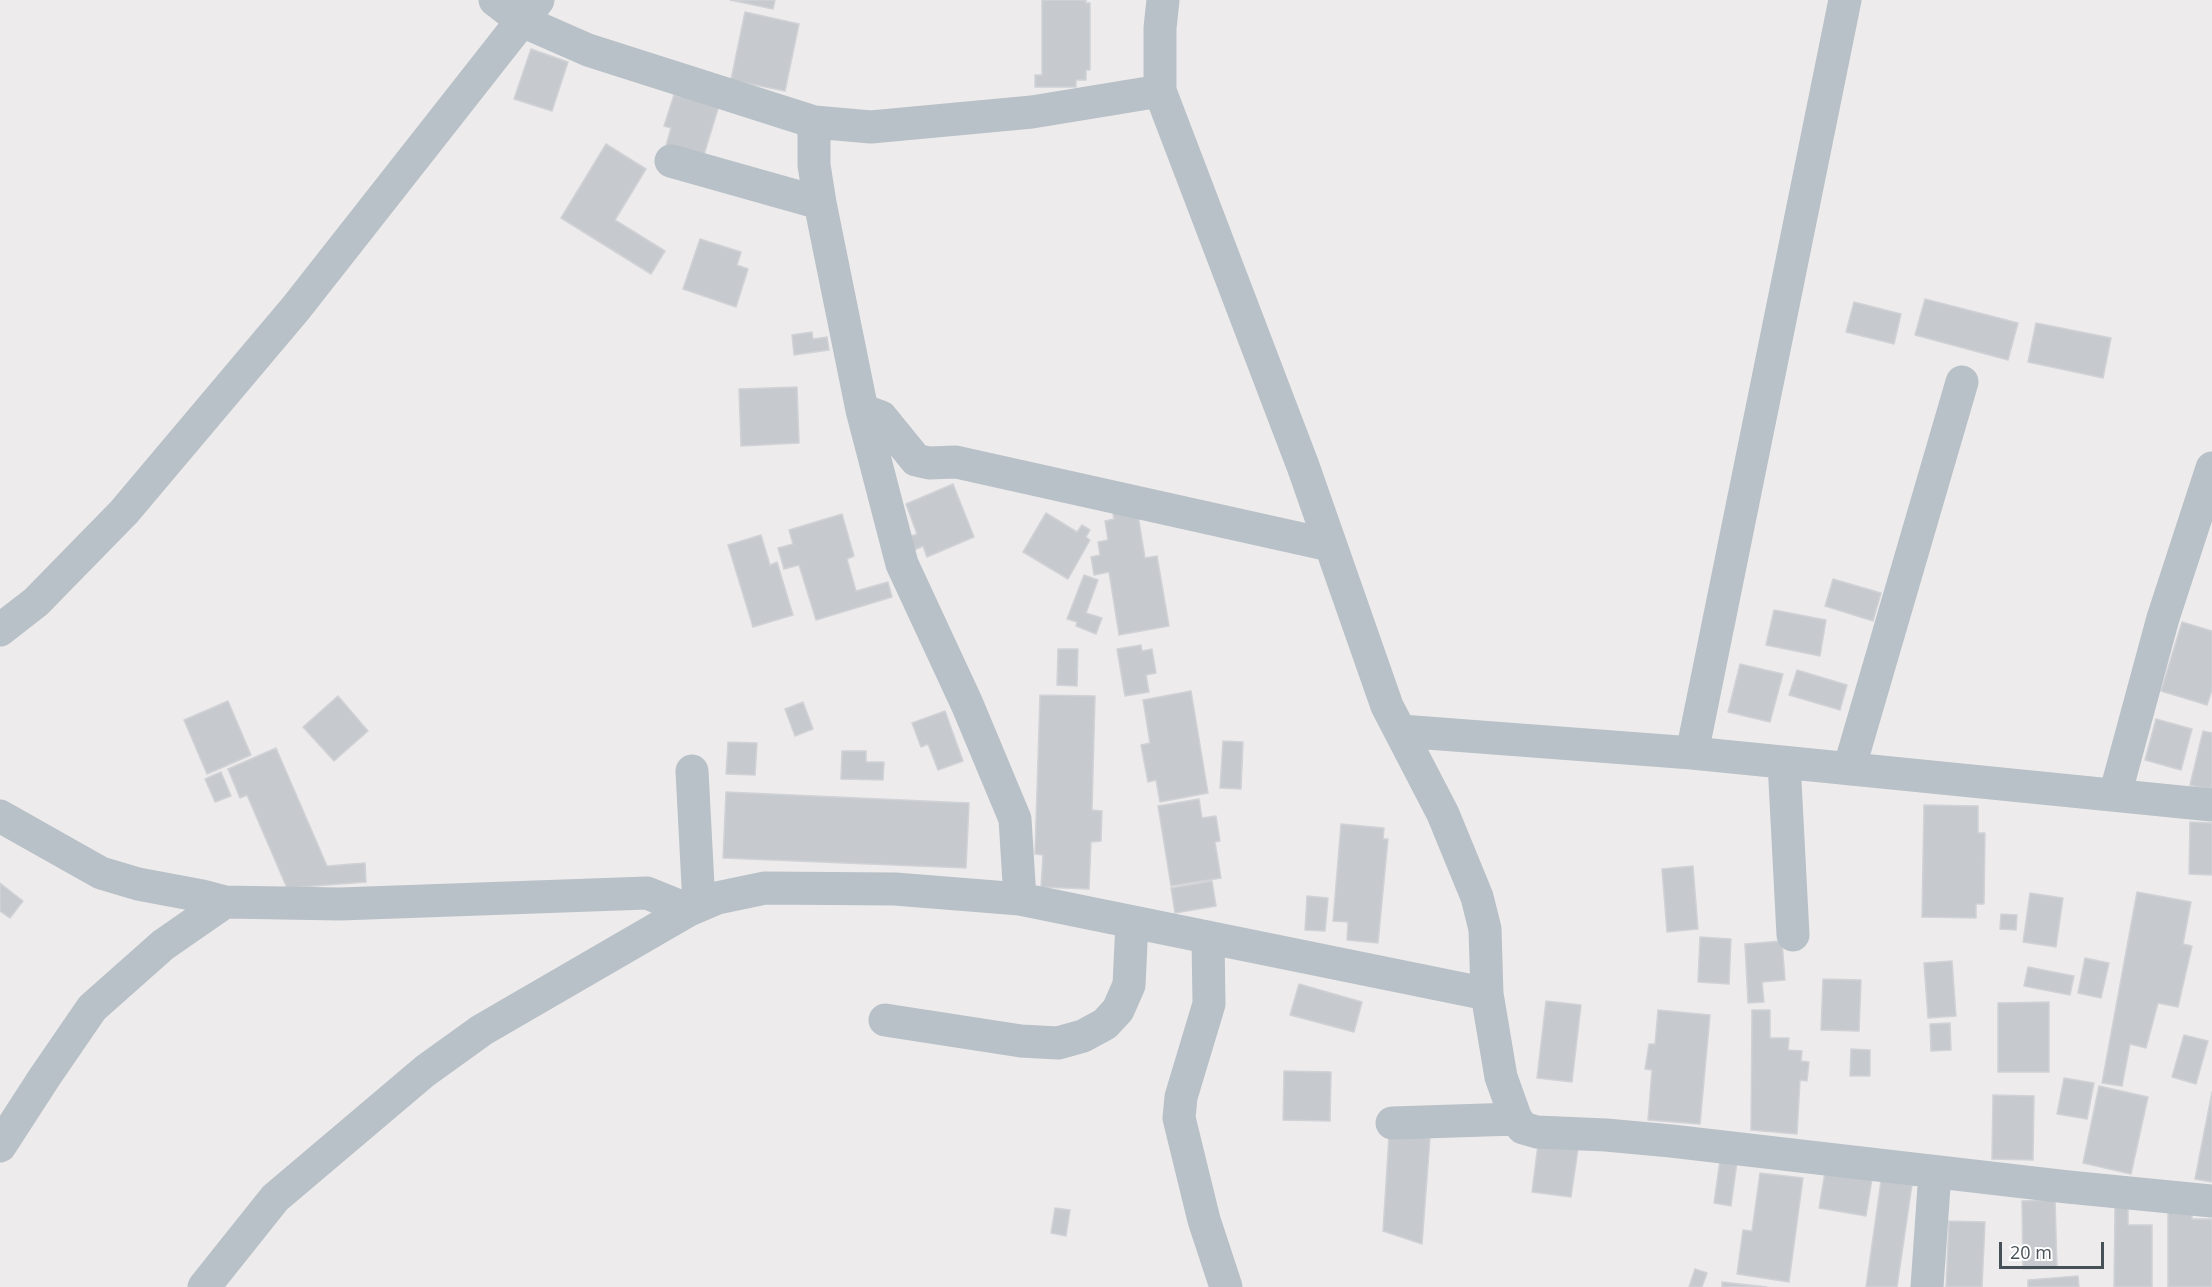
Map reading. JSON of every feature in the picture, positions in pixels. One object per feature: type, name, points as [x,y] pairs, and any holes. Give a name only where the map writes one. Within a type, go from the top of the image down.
[{"type":"street","points":[[495,0],[530,10],[588,50],[814,122],[871,127],[1021,113],[1160,91]]},
{"type":"street","points":[[1163,0],[1160,28],[1160,91],[1303,466],[1387,705],[1443,814],[1477,897],[1485,929],[1487,994],[1501,1077],[1516,1119],[1523,1128],[1537,1132],[1671,1141],[2212,1201]]},
{"type":"street","points":[[1692,753],[1845,0]]},
{"type":"street","points":[[0,630],[36,602],[124,512],[296,308],[530,10]]},
{"type":"street","points":[[814,122],[814,165],[820,203],[862,410],[902,564],[946,656],[1015,819],[1020,899]]},
{"type":"street","points":[[671,161],[820,203]]},
{"type":"street","points":[[1849,769],[1962,382]]},
{"type":"street","points":[[862,410],[881,417],[916,460],[929,463],[956,462],[1329,545]]},
{"type":"street","points":[[2115,795],[2163,618],[2212,468]]},
{"type":"street","points":[[1401,731],[1692,753],[2212,805]]},
{"type":"street","points":[[1784,762],[1793,935]]},
{"type":"street","points":[[692,771],[694,908]]},
{"type":"street","points":[[0,816],[100,873],[138,884],[225,902],[340,904],[647,892],[694,908]]},
{"type":"street","points":[[204,1287],[275,1198],[425,1071],[482,1030],[694,908],[717,898],[765,888],[896,889],[1020,899],[1487,994]]},
{"type":"street","points":[[0,1146],[92,1008],[163,945],[225,902]]},
{"type":"street","points":[[885,1020],[1021,1041],[1058,1043],[1083,1036],[1105,1024],[1118,1010],[1129,986],[1132,922]]},
{"type":"street","points":[[1208,937],[1209,1004],[1181,1097],[1179,1118],[1204,1220],[1226,1287]]},
{"type":"street","points":[[1392,1123],[1516,1119]]},
{"type":"street","points":[[1927,1287],[1935,1172]]},
{"type":"building","points":[[730,0],[775,0],[773,9]]},
{"type":"building","points":[[1042,0],[1086,0],[1086,3],[1090,3],[1090,70],[1086,70],[1086,80],[1076,80],[1076,87],[1035,87],[1035,75],[1042,75]]},
{"type":"building","points":[[745,12],[799,24],[785,91],[731,80]]},
{"type":"building","points":[[531,49],[568,62],[552,111],[514,99]]},
{"type":"building","points":[[683,91],[720,102],[703,158],[666,146],[671,128],[664,126],[674,95],[681,97]]},
{"type":"building","points":[[606,144],[646,169],[615,220],[665,251],[651,274],[561,218]]},
{"type":"building","points":[[700,239],[741,252],[737,265],[748,269],[736,307],[683,289]]},
{"type":"building","points":[[1925,299],[2018,323],[2008,360],[1915,335]]},
{"type":"building","points":[[1854,302],[1901,314],[1894,344],[1846,332]]},
{"type":"building","points":[[2036,323],[2111,338],[2103,378],[2028,362]]},
{"type":"building","points":[[812,332],[813,339],[827,337],[829,350],[794,355],[792,335]]},
{"type":"building","points":[[797,387],[799,443],[741,446],[739,389]]},
{"type":"building","points":[[953,484],[974,537],[927,557],[923,546],[912,551],[906,538],[917,534],[906,504]]},
{"type":"building","points":[[1112,508],[1138,515],[1145,558],[1157,556],[1169,626],[1119,635],[1109,572],[1094,575],[1091,557],[1100,555],[1098,542],[1108,540],[1105,521],[1114,519]]},
{"type":"building","points":[[1046,513],[1077,532],[1082,525],[1090,530],[1086,537],[1090,540],[1068,579],[1023,552]]},
{"type":"building","points":[[842,514],[854,556],[847,559],[856,591],[888,582],[892,597],[816,620],[799,565],[784,569],[778,548],[793,544],[789,530]]},
{"type":"building","points":[[761,535],[770,565],[777,562],[793,615],[753,627],[728,545]]},
{"type":"building","points":[[1084,575],[1098,580],[1086,613],[1102,618],[1096,634],[1076,626],[1077,622],[1067,619]]},
{"type":"building","points":[[1833,579],[1881,593],[1873,621],[1825,606]]},
{"type":"building","points":[[1774,610],[1826,620],[1820,656],[1766,645]]},
{"type":"building","points":[[2182,622],[2212,631],[2212,690],[2207,705],[2161,691]]},
{"type":"building","points":[[1141,645],[1142,651],[1152,649],[1156,673],[1146,675],[1149,692],[1125,696],[1117,649]]},
{"type":"building","points":[[1058,649],[1078,649],[1077,686],[1057,685]]},
{"type":"building","points":[[1740,664],[1783,674],[1770,722],[1728,712]]},
{"type":"building","points":[[1797,670],[1847,685],[1840,710],[1789,695]]},
{"type":"building","points":[[1191,691],[1208,793],[1160,802],[1156,780],[1148,782],[1141,745],[1150,743],[1143,700]]},
{"type":"building","points":[[1040,695],[1095,696],[1092,810],[1102,811],[1101,841],[1091,842],[1089,889],[1041,887],[1043,855],[1035,854]]},
{"type":"building","points":[[338,696],[368,731],[334,761],[303,727]]},
{"type":"building","points":[[228,701],[251,755],[207,774],[184,720]]},
{"type":"building","points":[[803,702],[813,729],[795,736],[785,709]]},
{"type":"building","points":[[945,711],[963,761],[938,770],[928,744],[921,747],[912,723]]},
{"type":"building","points":[[2156,719],[2192,729],[2181,770],[2145,760]]},
{"type":"building","points":[[2203,731],[2212,733],[2212,790],[2190,785]]},
{"type":"building","points":[[1223,741],[1243,742],[1241,789],[1220,788]]},
{"type":"building","points":[[728,742],[757,743],[755,775],[726,774]]},
{"type":"building","points":[[276,748],[327,866],[365,863],[366,882],[287,888],[247,795],[240,798],[228,769]]},
{"type":"building","points":[[842,751],[866,751],[866,762],[884,762],[883,780],[841,779]]},
{"type":"building","points":[[221,772],[231,796],[215,802],[205,779]]},
{"type":"building","points":[[726,792],[969,803],[966,868],[723,858]]},
{"type":"building","points":[[1199,799],[1202,818],[1216,816],[1220,841],[1215,842],[1221,878],[1171,886],[1158,806]]},
{"type":"building","points":[[1924,805],[1978,806],[1978,833],[1985,833],[1984,904],[1976,904],[1976,918],[1922,917]]},
{"type":"building","points":[[2190,822],[2212,823],[2212,875],[2189,874]]},
{"type":"building","points":[[1341,824],[1384,828],[1383,839],[1388,839],[1378,943],[1347,940],[1348,922],[1333,921]]},
{"type":"building","points":[[1693,866],[1698,929],[1667,932],[1662,869]]},
{"type":"building","points":[[1212,881],[1216,906],[1175,913],[1171,888]]},
{"type":"building","points":[[0,883],[23,901],[10,918],[0,911]]},
{"type":"building","points":[[2137,892],[2191,902],[2183,944],[2192,946],[2178,1007],[2158,1003],[2146,1048],[2130,1044],[2122,1086],[2102,1083]]},
{"type":"building","points":[[2030,893],[2063,898],[2056,947],[2023,942]]},
{"type":"building","points":[[1307,896],[1328,898],[1325,931],[1305,930]]},
{"type":"building","points":[[2001,914],[2017,915],[2016,930],[2000,929]]},
{"type":"building","points":[[1700,937],[1731,939],[1729,984],[1698,982]]},
{"type":"building","points":[[1782,941],[1785,980],[1762,982],[1764,1002],[1748,1003],[1745,944]]},
{"type":"building","points":[[2085,958],[2109,963],[2101,998],[2078,993]]},
{"type":"building","points":[[1952,961],[1956,1016],[1928,1018],[1924,963]]},
{"type":"building","points":[[2028,967],[2074,976],[2070,995],[2024,986]]},
{"type":"building","points":[[1823,979],[1861,980],[1859,1031],[1821,1030]]},
{"type":"building","points":[[1299,984],[1362,1002],[1354,1032],[1290,1015]]},
{"type":"building","points":[[1546,1001],[1581,1005],[1572,1082],[1537,1078]]},
{"type":"building","points":[[2049,1002],[2049,1072],[1998,1072],[1998,1003]]},
{"type":"building","points":[[1658,1010],[1710,1015],[1700,1124],[1648,1120],[1652,1070],[1645,1069],[1649,1044],[1655,1044]]},
{"type":"building","points":[[1752,1010],[1770,1010],[1770,1038],[1789,1038],[1788,1050],[1802,1051],[1801,1061],[1809,1062],[1807,1081],[1800,1080],[1797,1134],[1751,1130]]},
{"type":"building","points":[[1950,1023],[1951,1050],[1931,1051],[1930,1024]]},
{"type":"building","points":[[2184,1035],[2208,1041],[2196,1084],[2172,1077]]},
{"type":"building","points":[[1851,1049],[1870,1050],[1870,1076],[1850,1076]]},
{"type":"building","points":[[1284,1071],[1331,1072],[1330,1121],[1283,1120]]},
{"type":"building","points":[[2064,1078],[2094,1083],[2087,1119],[2057,1114]]},
{"type":"building","points":[[2099,1086],[2148,1097],[2131,1174],[2083,1163]]},
{"type":"building","points":[[2212,1092],[2212,1182],[2195,1179]]},
{"type":"building","points":[[1993,1095],[2034,1096],[2033,1160],[1992,1159]]},
{"type":"building","points":[[1389,1136],[1430,1138],[1422,1244],[1383,1231]]},
{"type":"building","points":[[1538,1144],[1578,1149],[1571,1197],[1532,1192]]},
{"type":"building","points":[[1720,1160],[1737,1162],[1731,1206],[1714,1203]]},
{"type":"building","points":[[1825,1172],[1872,1179],[1866,1216],[1819,1208]]},
{"type":"building","points":[[1760,1173],[1803,1178],[1789,1282],[1737,1274],[1743,1230],[1752,1231]]},
{"type":"building","points":[[1881,1181],[1912,1185],[1897,1287],[1866,1287]]},
{"type":"building","points":[[2055,1200],[2057,1268],[2023,1269],[2022,1201]]},
{"type":"building","points":[[2115,1207],[2128,1207],[2128,1225],[2152,1225],[2152,1287],[2114,1287]]},
{"type":"building","points":[[1055,1208],[1070,1210],[1066,1236],[1051,1233]]},
{"type":"building","points":[[2168,1210],[2192,1211],[2192,1219],[2212,1219],[2212,1287],[2168,1287]]},
{"type":"building","points":[[1949,1221],[1985,1222],[1982,1287],[1946,1287]]},
{"type":"building","points":[[1695,1269],[1707,1273],[1702,1287],[1689,1287]]},
{"type":"building","points":[[2078,1276],[2079,1287],[2028,1287],[2028,1280]]},
{"type":"building","points":[[1722,1282],[1767,1287],[1722,1287]]}]
